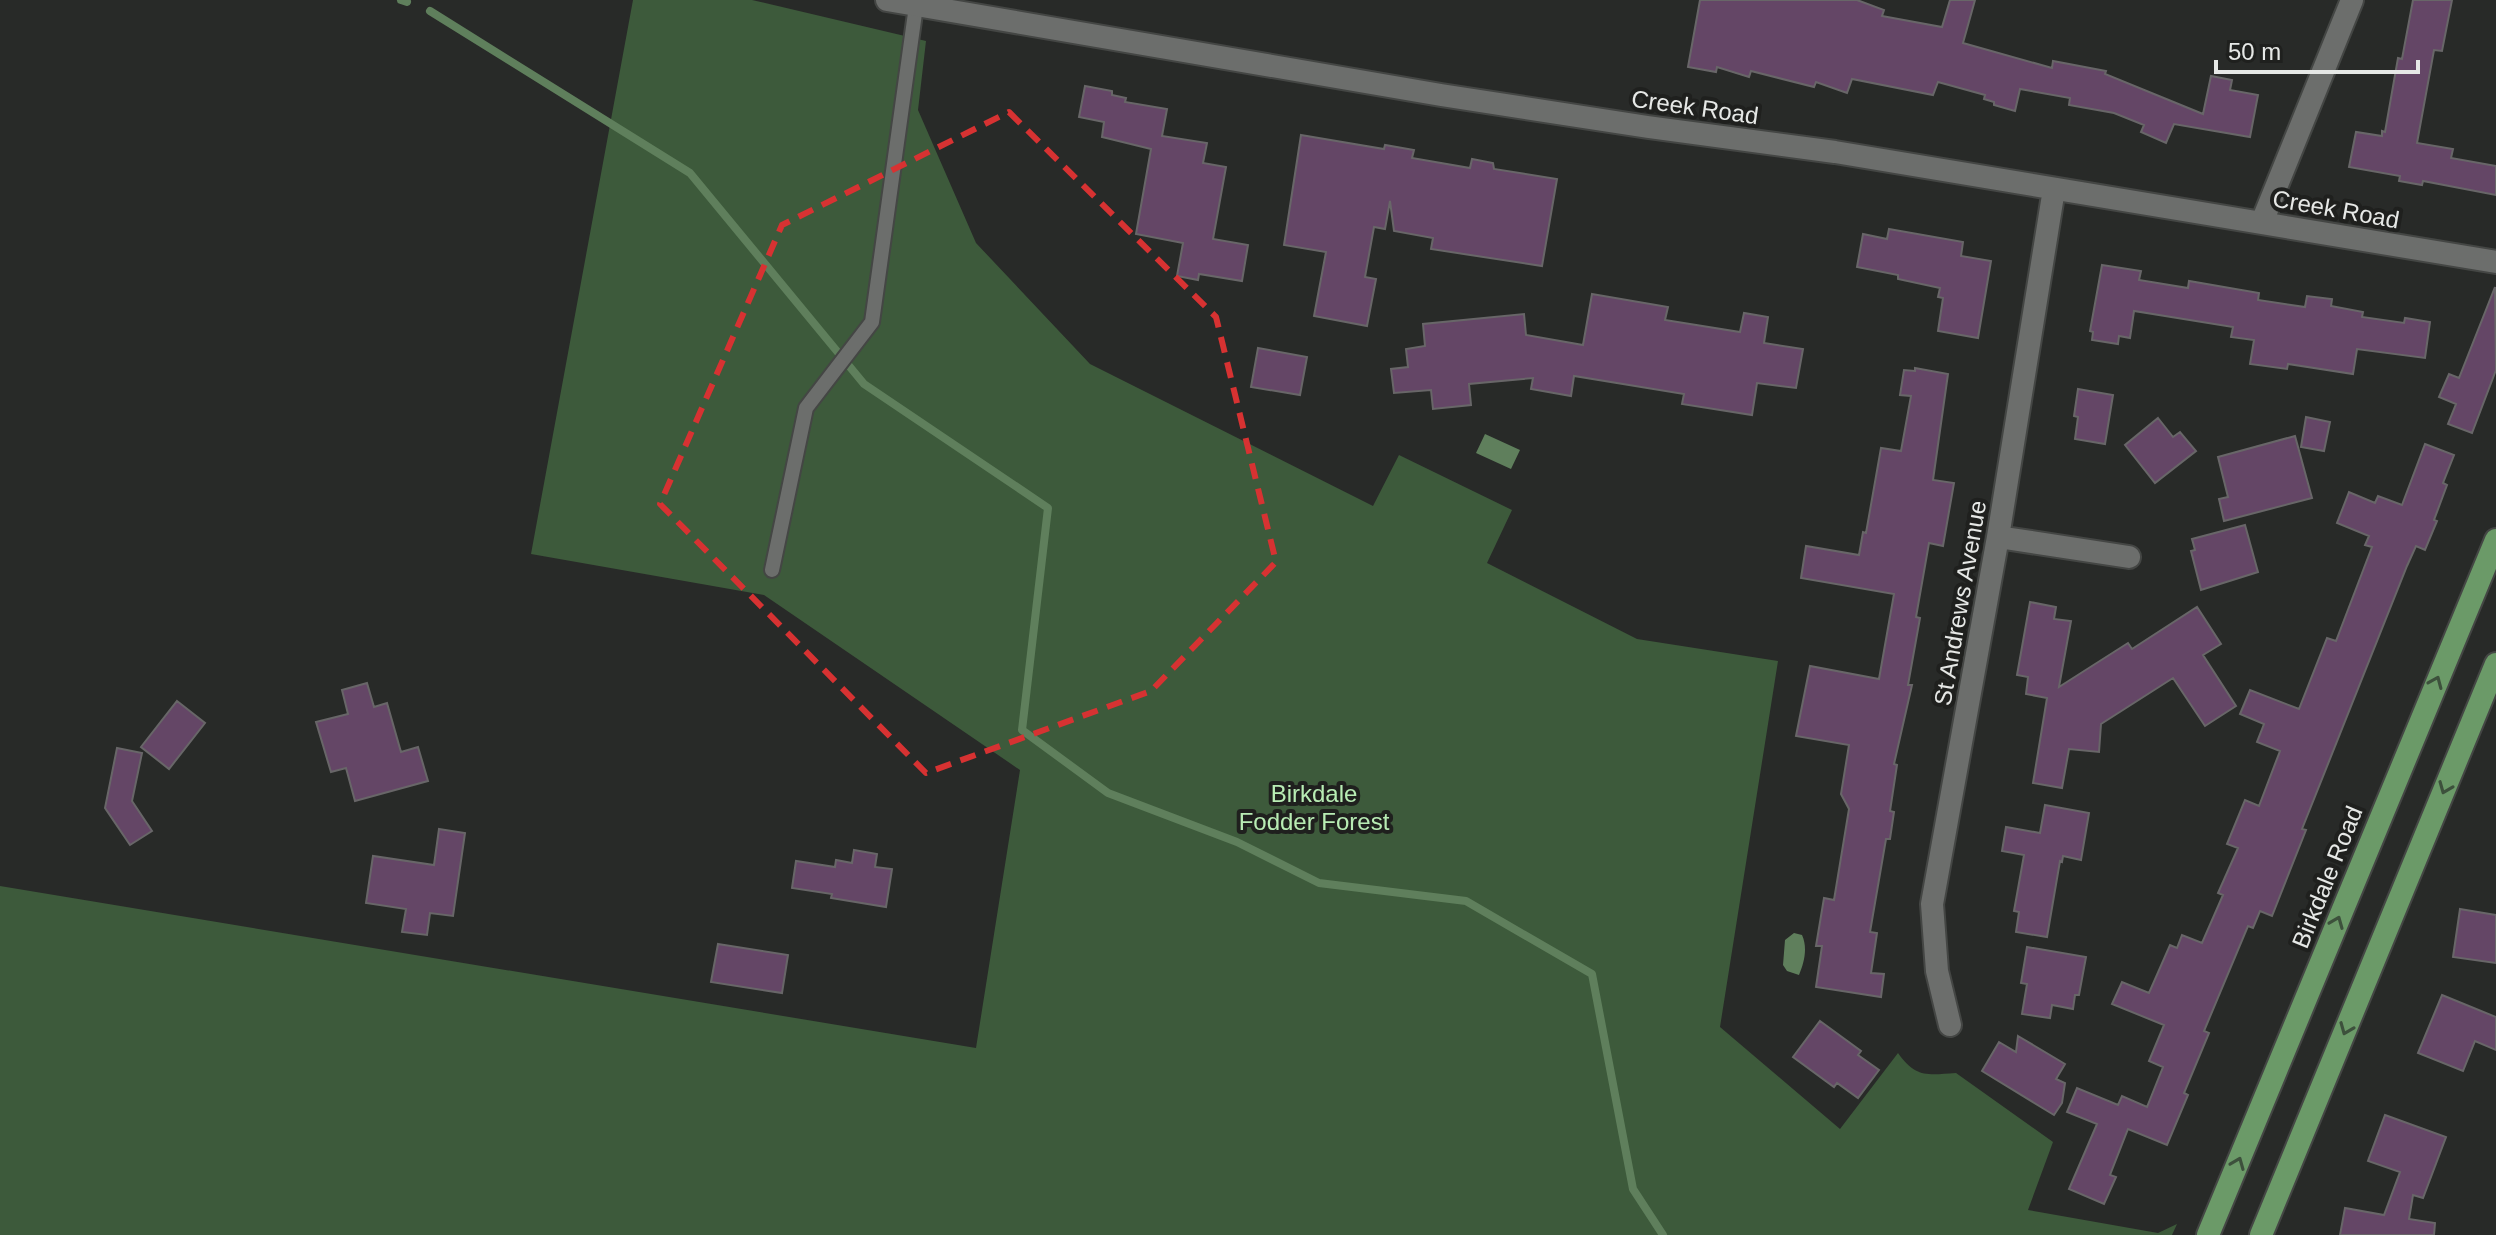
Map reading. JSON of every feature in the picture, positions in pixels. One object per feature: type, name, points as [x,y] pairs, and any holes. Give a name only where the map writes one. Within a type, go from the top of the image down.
[{"type":"main road","name":"Birkdale Road","points":[[2208,1235],[2496,540]]},
{"type":"main road","points":[[2261,1235],[2496,664]]},
{"type":"street","name":"Creek Road","points":[[887,0],[1441,95],[1835,152],[2496,262]]},
{"type":"street","points":[[2262,222],[2352,0]]},
{"type":"street","name":"St Andrews Avenue","points":[[1950,1025],[1937,971],[1932,904],[1998,537],[2054,189]]},
{"type":"street","points":[[1998,537],[2129,557]]},
{"type":"lane","points":[[772,570],[806,408],[872,322],[916,6]]},
{"type":"highlighted area","points":[[1009,112],[1216,317],[1276,562],[1151,691],[926,773],[660,504],[782,225]]},
{"type":"green space","name":"Birkdale Fodder Forest","points":[[633,0],[752,0],[926,41],[918,110],[976,243],[1090,364],[1373,506],[1399,455],[1512,510],[1487,563],[1637,639],[1778,661],[1720,1027],[1840,1129],[1898,1053],[1917,1071],[1956,1073],[2053,1142],[2028,1210],[2158,1233],[2177,1224],[2172,1235],[0,1235],[0,886],[976,1048],[1020,770],[764,595],[531,554]]},
{"type":"shaded area","points":[[1485,434],[1520,450],[1511,469],[1476,453]]},
{"type":"shaded area","points":[[1794,933],[1802,935],[1805,945],[1799,975],[1787,971],[1783,965],[1785,940]]},
{"type":"building","points":[[1700,0],[1857,0],[1884,10],[1882,16],[1942,27],[1950,0],[1975,0],[1963,43],[2052,68],[2053,61],[2106,71],[2105,74],[2203,114],[2211,76],[2232,80],[2230,90],[2258,95],[2250,137],[2174,124],[2166,143],[2141,132],[2144,125],[2114,113],[2069,105],[2070,98],[2020,89],[2015,111],[1994,105],[1994,102],[1984,99],[1985,95],[1938,82],[1933,95],[1852,79],[1847,93],[1816,82],[1814,87],[1751,71],[1749,77],[1717,67],[1716,72],[1688,67]]},
{"type":"building","points":[[2413,0],[2452,0],[2442,51],[2434,50],[2417,143],[2453,149],[2451,158],[2496,166],[2496,195],[2423,181],[2422,185],[2399,181],[2400,176],[2349,167],[2356,132],[2382,136],[2382,131],[2385,132],[2398,58],[2402,59]]},
{"type":"building","points":[[1085,86],[1112,91],[1112,95],[1126,98],[1125,102],[1167,109],[1162,136],[1207,143],[1203,163],[1226,167],[1213,239],[1248,245],[1242,281],[1199,274],[1198,280],[1177,276],[1183,243],[1136,234],[1151,149],[1102,137],[1104,122],[1079,117]]},
{"type":"building","points":[[1301,135],[1384,149],[1385,145],[1414,150],[1412,158],[1470,168],[1472,159],[1493,163],[1494,169],[1557,179],[1542,266],[1431,249],[1433,238],[1394,231],[1390,201],[1385,229],[1374,227],[1365,277],[1376,279],[1367,326],[1314,316],[1326,252],[1284,245]]},
{"type":"building","points":[[1889,229],[1963,242],[1961,256],[1991,261],[1978,338],[1938,331],[1943,298],[1938,297],[1940,288],[1857,267],[1863,234],[1887,239]]},
{"type":"building","points":[[2102,265],[2141,271],[2139,280],[2188,288],[2189,281],[2259,293],[2258,300],[2305,307],[2307,296],[2332,299],[2331,306],[2363,312],[2362,317],[2404,323],[2405,318],[2430,322],[2425,358],[2357,349],[2353,374],[2288,364],[2287,369],[2250,364],[2254,340],[2231,337],[2233,327],[2134,311],[2130,338],[2119,336],[2118,344],[2092,340],[2093,332],[2090,331]]},
{"type":"building","points":[[2495,287],[2496,370],[2472,433],[2448,424],[2456,404],[2439,397],[2449,374],[2459,378]]},
{"type":"building","points":[[1592,294],[1668,307],[1665,320],[1740,332],[1744,313],[1768,317],[1764,343],[1803,349],[1796,388],[1757,383],[1752,415],[1682,404],[1684,394],[1574,376],[1571,396],[1531,389],[1533,378],[1469,384],[1471,405],[1433,409],[1431,390],[1394,393],[1391,369],[1408,367],[1406,349],[1425,346],[1423,324],[1524,314],[1526,335],[1583,345]]},
{"type":"building","points":[[1258,348],[1307,357],[1300,395],[1251,387]]},
{"type":"building","points":[[1915,368],[1948,374],[1933,480],[1954,483],[1943,546],[1929,543],[1916,617],[1920,618],[1908,685],[1912,685],[1894,764],[1897,765],[1890,811],[1894,812],[1890,839],[1886,839],[1870,932],[1877,933],[1871,973],[1884,974],[1881,997],[1816,987],[1822,946],[1816,946],[1824,898],[1834,900],[1849,809],[1841,794],[1849,745],[1796,736],[1810,666],[1879,679],[1894,594],[1801,578],[1806,546],[1859,555],[1863,532],[1866,533],[1881,448],[1901,451],[1911,396],[1900,395],[1904,370],[1915,371]]},
{"type":"building","points":[[2078,389],[2113,395],[2105,444],[2075,439]]},
{"type":"building","points":[[2306,417],[2330,422],[2324,451],[2301,447]]},
{"type":"building","points":[[2158,418],[2173,437],[2180,432],[2196,451],[2155,483],[2125,445]]},
{"type":"building","points":[[2295,436],[2312,498],[2224,521],[2219,499],[2228,497],[2218,457]]},
{"type":"building","points":[[2425,444],[2454,455],[2443,483],[2447,485],[2434,520],[2437,521],[2425,550],[2416,546],[2407,566],[2302,829],[2306,830],[2272,916],[2260,911],[2253,928],[2248,926],[2204,1031],[2209,1033],[2167,1145],[2128,1129],[2110,1175],[2116,1177],[2104,1204],[2069,1189],[2097,1124],[2067,1112],[2077,1088],[2118,1105],[2122,1096],[2147,1107],[2163,1067],[2149,1061],[2164,1025],[2112,1004],[2122,982],[2149,993],[2170,945],[2177,948],[2182,935],[2202,943],[2223,895],[2218,893],[2238,848],[2227,844],[2245,800],[2259,806],[2280,751],[2257,742],[2264,724],[2240,714],[2250,690],[2299,709],[2327,638],[2336,641],[2372,547],[2365,545],[2369,536],[2337,523],[2349,492],[2375,503],[2378,496],[2402,505]]},
{"type":"building","points":[[2245,525],[2258,572],[2201,590],[2191,551],[2195,550],[2192,539]]},
{"type":"building","points":[[2030,602],[2056,607],[2054,619],[2071,621],[2059,687],[2128,643],[2132,649],[2197,607],[2221,644],[2203,655],[2236,706],[2205,726],[2173,678],[2101,724],[2099,752],[2069,749],[2062,788],[2033,783],[2047,698],[2026,694],[2028,677],[2017,675]]},
{"type":"building","points":[[367,683],[374,707],[387,703],[401,752],[418,747],[428,781],[355,801],[346,768],[331,772],[316,722],[348,714],[342,690]]},
{"type":"building","points":[[177,701],[205,723],[169,769],[141,747]]},
{"type":"building","points":[[117,748],[142,753],[132,801],[152,831],[130,845],[105,808]]},
{"type":"building","points":[[2045,805],[2089,813],[2081,860],[2063,856],[2060,861],[2047,937],[2016,932],[2019,912],[2014,911],[2024,855],[2002,851],[2006,827],[2040,833]]},
{"type":"building","points":[[439,829],[465,833],[453,916],[430,913],[427,935],[402,932],[406,909],[366,903],[373,856],[434,865]]},
{"type":"building","points":[[854,850],[877,854],[875,867],[892,869],[886,907],[792,888],[796,861],[835,867],[836,860],[852,863]]},
{"type":"building","points":[[2460,909],[2496,915],[2496,963],[2453,957]]},
{"type":"building","points":[[718,944],[788,955],[782,993],[711,982]]},
{"type":"building","points":[[2027,947],[2086,957],[2079,995],[2075,995],[2073,1009],[2052,1005],[2050,1018],[2022,1014],[2027,984],[2021,983]]},
{"type":"building","points":[[2442,995],[2496,1017],[2496,1050],[2475,1041],[2463,1071],[2418,1053]]},
{"type":"building","points":[[1820,1021],[1861,1051],[1858,1055],[1879,1070],[1858,1098],[1837,1083],[1834,1087],[1793,1057]]},
{"type":"building","points":[[2018,1036],[2065,1064],[2056,1079],[2065,1083],[2062,1103],[2054,1115],[1982,1071],[1999,1042],[2016,1052]]},
{"type":"building","points":[[2385,1115],[2446,1137],[2423,1198],[2413,1195],[2409,1219],[2435,1223],[2434,1235],[2340,1235],[2345,1208],[2384,1215],[2400,1172],[2368,1161]]},
{"type":"waterway","points":[[401,0],[407,2]]},
{"type":"waterway","points":[[430,11],[690,173],[864,384],[1048,508],[1022,730],[1108,793],[1237,842],[1319,883],[1466,901],[1592,974],[1633,1189],[1663,1235]]}]
